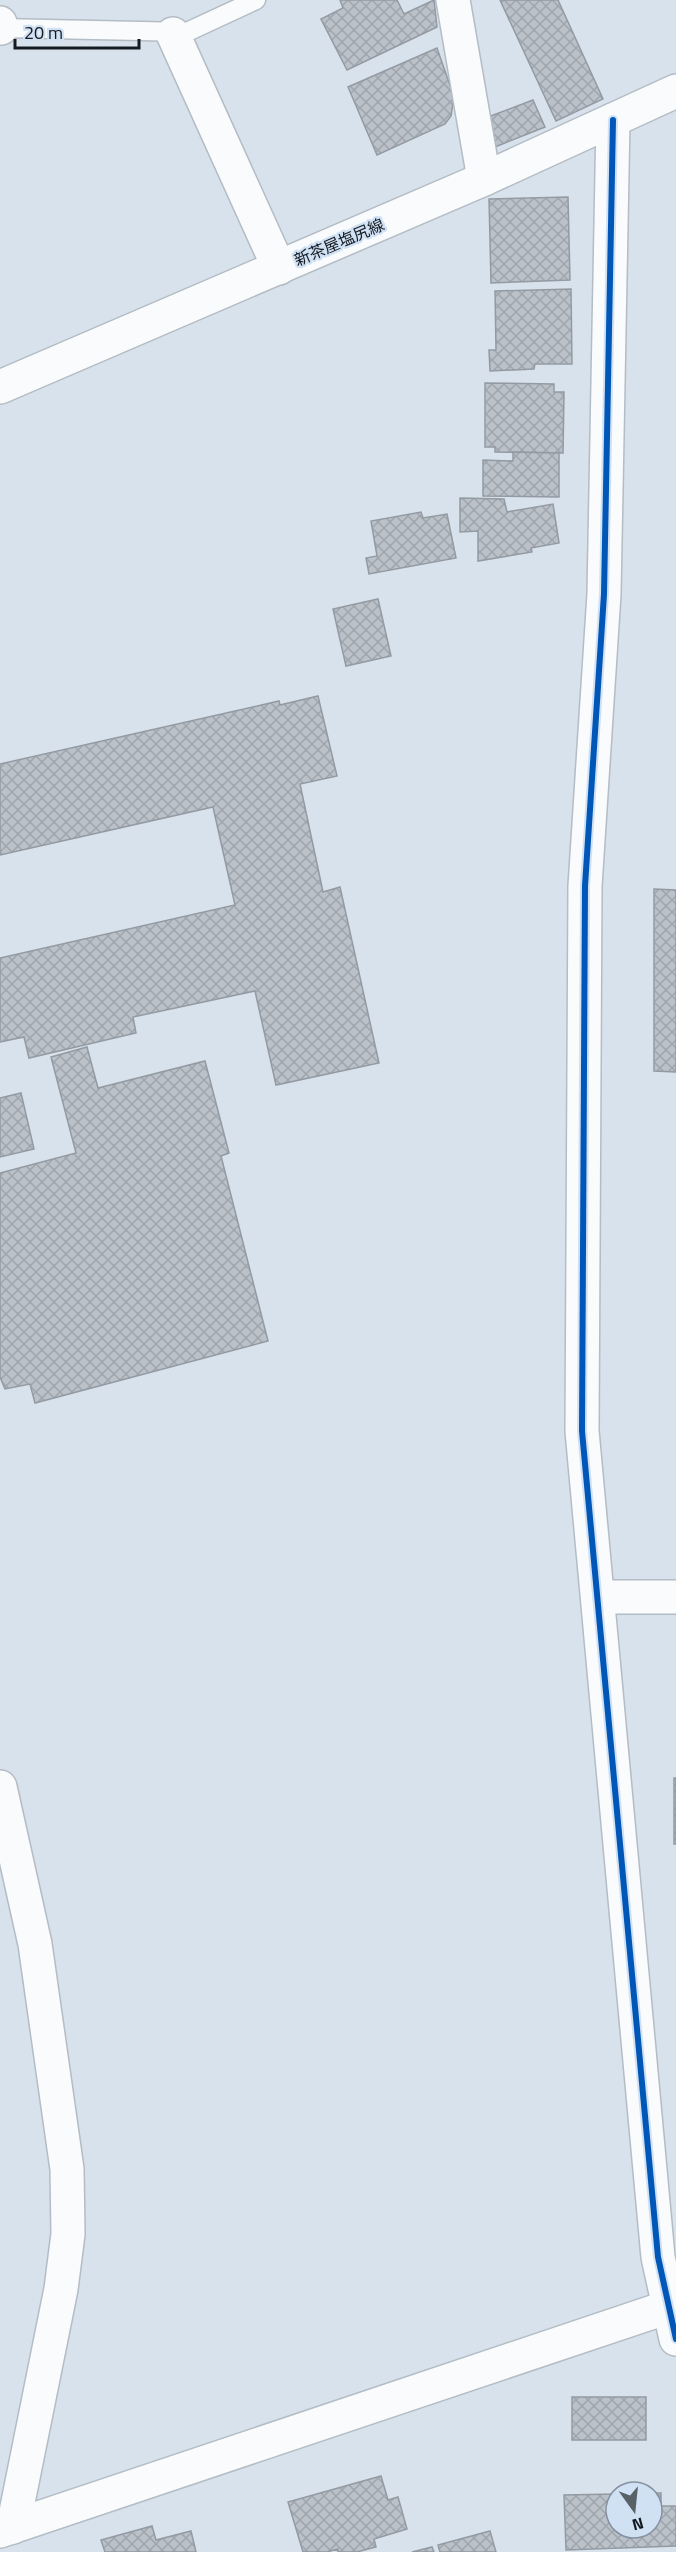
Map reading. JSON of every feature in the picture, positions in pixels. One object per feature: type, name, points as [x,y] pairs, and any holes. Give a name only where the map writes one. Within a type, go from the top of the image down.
[{"type":"street","points":[[453,0],[484,179]]},
{"type":"street","points":[[173,34],[279,268]]},
{"type":"street","name":"新茶屋塩尻線","points":[[0,387],[484,179],[676,91]]},
{"type":"street","points":[[613,120],[604,594],[585,886],[582,1431],[667,2257],[668,2307],[676,2340]]},
{"type":"street","points":[[599,1597],[676,1597]]},
{"type":"street","points":[[0,1787],[35,1944],[67,2169],[68,2234],[61,2289],[6,2529]]},
{"type":"street","points":[[6,2529],[668,2307]]},
{"type":"lane","points":[[1,26],[173,34],[187,32],[255,0]]},
{"type":"building","points":[[340,0],[397,0],[404,14],[434,0],[437,27],[347,70],[321,19],[343,8]]},
{"type":"building","points":[[500,0],[558,0],[603,99],[556,121]]},
{"type":"building","points":[[437,48],[454,97],[451,116],[445,124],[377,155],[348,87]]},
{"type":"building","points":[[533,100],[545,127],[495,147],[488,117]]},
{"type":"building","points":[[568,197],[570,280],[491,283],[489,199]]},
{"type":"building","points":[[571,289],[572,364],[535,364],[534,369],[490,371],[489,350],[496,350],[495,291]]},
{"type":"building","points":[[485,383],[554,384],[554,392],[564,392],[563,453],[495,452],[495,447],[485,447]]},
{"type":"building","points":[[513,452],[559,453],[559,497],[483,496],[483,460],[513,461]]},
{"type":"building","points":[[460,498],[504,499],[507,512],[553,504],[559,543],[531,548],[532,552],[478,561],[478,531],[460,532]]},
{"type":"building","points":[[421,512],[423,518],[447,514],[456,558],[369,574],[366,558],[377,556],[371,521]]},
{"type":"building","points":[[378,599],[391,656],[346,666],[333,609]]},
{"type":"building","points":[[318,696],[337,776],[300,784],[323,892],[340,887],[379,1063],[276,1085],[255,991],[133,1017],[136,1033],[29,1058],[24,1037],[0,1042],[0,958],[235,905],[213,807],[0,855],[0,764],[279,701],[280,705]]},
{"type":"building","points":[[654,889],[676,890],[676,1072],[654,1071]]},
{"type":"building","points":[[87,1047],[98,1088],[205,1061],[229,1153],[221,1156],[268,1341],[35,1403],[30,1384],[5,1389],[0,1377],[0,1173],[76,1153],[51,1057]]},
{"type":"building","points":[[21,1093],[34,1149],[0,1157],[0,1098]]},
{"type":"building","points":[[674,1778],[676,1778],[676,1844],[674,1844]]},
{"type":"building","points":[[572,2397],[646,2397],[646,2440],[572,2440]]},
{"type":"building","points":[[381,2476],[388,2500],[398,2497],[407,2529],[374,2539],[376,2547],[357,2552],[338,2552],[338,2549],[327,2552],[303,2552],[288,2502]]},
{"type":"building","points":[[604,2494],[604,2540],[664,2540],[664,2506],[676,2506],[676,2546],[566,2550],[564,2495]]},
{"type":"building","points":[[152,2526],[156,2540],[191,2531],[196,2552],[105,2552],[101,2540]]},
{"type":"building","points":[[490,2531],[496,2552],[440,2552],[438,2545]]},
{"type":"building","points":[[432,2547],[434,2552],[412,2552]]},
{"type":"cycle path","points":[[613,120],[604,594],[585,886],[582,1431],[658,2257],[676,2339]]}]
